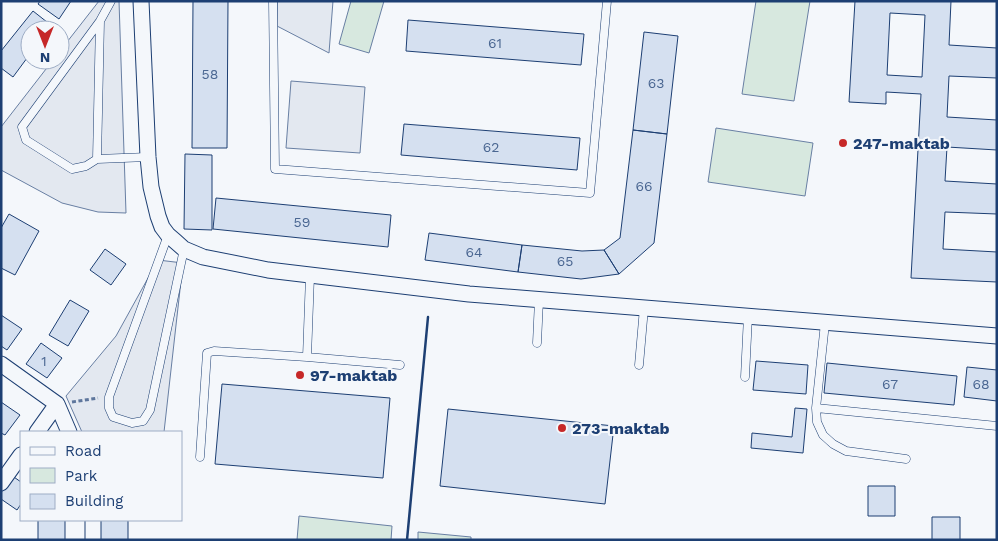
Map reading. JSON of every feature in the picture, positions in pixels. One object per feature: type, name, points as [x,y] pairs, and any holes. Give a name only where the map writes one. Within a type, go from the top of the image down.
[{"type":"street","points":[[141,1],[148,157],[158,216],[162,227],[168,235],[184,249],[203,257],[310,276],[469,294],[997,336]]},
{"type":"street","points":[[1,364],[57,404],[69,431]]},
{"type":"street","points":[[38,431],[57,404]]},
{"type":"street","points":[[1,484],[20,456]]},
{"type":"street","points":[[92,540],[93,521]]},
{"type":"lane","points":[[111,1],[100,20],[22,127],[26,140],[72,169],[86,166],[97,159],[148,157]]},
{"type":"lane","points":[[273,1],[275,169],[590,193],[607,1]]},
{"type":"lane","points":[[97,159],[100,20]]},
{"type":"lane","points":[[168,235],[109,397],[109,408],[113,417],[132,423],[144,422],[150,410],[184,249]]},
{"type":"lane","points":[[307,357],[310,276]]},
{"type":"lane","points":[[537,343],[539,300]]},
{"type":"lane","points":[[639,365],[644,308]]},
{"type":"lane","points":[[745,376],[748,316]]},
{"type":"lane","points":[[826,323],[816,408],[817,422],[823,435],[833,444],[846,451],[906,459]]},
{"type":"lane","points":[[200,457],[207,353],[214,351],[400,365]]},
{"type":"lane","points":[[816,408],[997,426]]},
{"type":"path","points":[[57,404],[109,397]]},
{"type":"green space","points":[[351,1],[384,1],[369,53],[339,44]]},
{"type":"green space","points":[[756,1],[810,1],[794,101],[742,94]]},
{"type":"green space","points":[[716,128],[813,143],[805,196],[708,182]]},
{"type":"green space","points":[[299,516],[392,526],[391,540],[297,540]]},
{"type":"green space","points":[[418,532],[471,537],[471,540],[418,540]]},
{"type":"shaded area","points":[[99,1],[119,1],[126,213],[98,212],[62,203],[1,170],[1,127],[45,70],[70,70],[70,38]]},
{"type":"shaded area","points":[[277,1],[333,1],[329,53],[277,26]]},
{"type":"shaded area","points":[[291,81],[365,87],[360,153],[286,148]]},
{"type":"shaded area","points":[[158,260],[183,263],[164,431],[82,431],[66,396],[116,336]]},
{"type":"building","points":[[40,1],[71,1],[59,19],[38,4]]},
{"type":"building","points":[[193,1],[228,1],[227,148],[192,148]]},
{"type":"building","points":[[855,1],[951,1],[949,45],[997,48],[997,78],[949,76],[947,117],[997,120],[997,150],[947,147],[945,181],[997,184],[997,214],[945,212],[943,249],[997,252],[997,282],[911,278],[921,94],[886,92],[886,104],[849,102]],"holes":[[[890,13],[925,15],[922,77],[887,75]]]},
{"type":"building","points":[[33,11],[44,20],[26,20]]},
{"type":"building","points":[[408,20],[584,34],[581,65],[406,51]]},
{"type":"building","points":[[20,27],[20,68],[13,77],[1,68],[1,51]]},
{"type":"building","points":[[644,32],[678,36],[667,134],[633,130]]},
{"type":"building","points":[[404,124],[580,138],[577,170],[401,155]]},
{"type":"building","points":[[633,130],[667,134],[654,243],[619,274],[604,250],[620,238]]},
{"type":"building","points":[[185,154],[212,155],[212,230],[184,229]]},
{"type":"building","points":[[216,198],[391,215],[388,247],[213,229]]},
{"type":"building","points":[[9,214],[39,231],[15,275],[1,268],[1,228]]},
{"type":"building","points":[[429,233],[522,245],[518,272],[425,260]]},
{"type":"building","points":[[522,245],[582,251],[604,250],[619,274],[581,279],[518,272]]},
{"type":"building","points":[[105,249],[126,264],[111,285],[90,270]]},
{"type":"building","points":[[70,300],[89,311],[68,346],[49,335]]},
{"type":"building","points":[[1,315],[22,329],[7,350],[1,346]]},
{"type":"building","points":[[41,343],[62,358],[47,378],[26,364]]},
{"type":"building","points":[[756,361],[808,365],[806,394],[753,390]]},
{"type":"building","points":[[827,363],[957,376],[954,405],[824,393]]},
{"type":"building","points":[[967,367],[997,370],[997,401],[964,397]]},
{"type":"building","points":[[222,384],[390,398],[383,478],[215,464]]},
{"type":"building","points":[[1,402],[20,415],[5,435],[1,433]]},
{"type":"building","points":[[795,408],[807,409],[803,453],[751,448],[752,433],[792,437]]},
{"type":"building","points":[[448,409],[614,426],[605,504],[440,486]]},
{"type":"building","points":[[11,475],[20,481],[20,506],[17,510],[1,499],[1,488]]},
{"type":"building","points":[[868,486],[895,486],[895,516],[868,516]]},
{"type":"building","points":[[932,517],[960,517],[960,540],[932,540]]},
{"type":"building","points":[[38,521],[65,521],[65,540],[38,540]]},
{"type":"building","points":[[98,521],[128,521],[128,540],[98,540]]},
{"type":"wall","points":[[407,540],[428,317]]},
{"type":"place","name":"247-maktab","points":[[843,143]]},
{"type":"place","name":"97-maktab","points":[[300,375]]},
{"type":"place","name":"273-maktab","points":[[562,428]]}]
